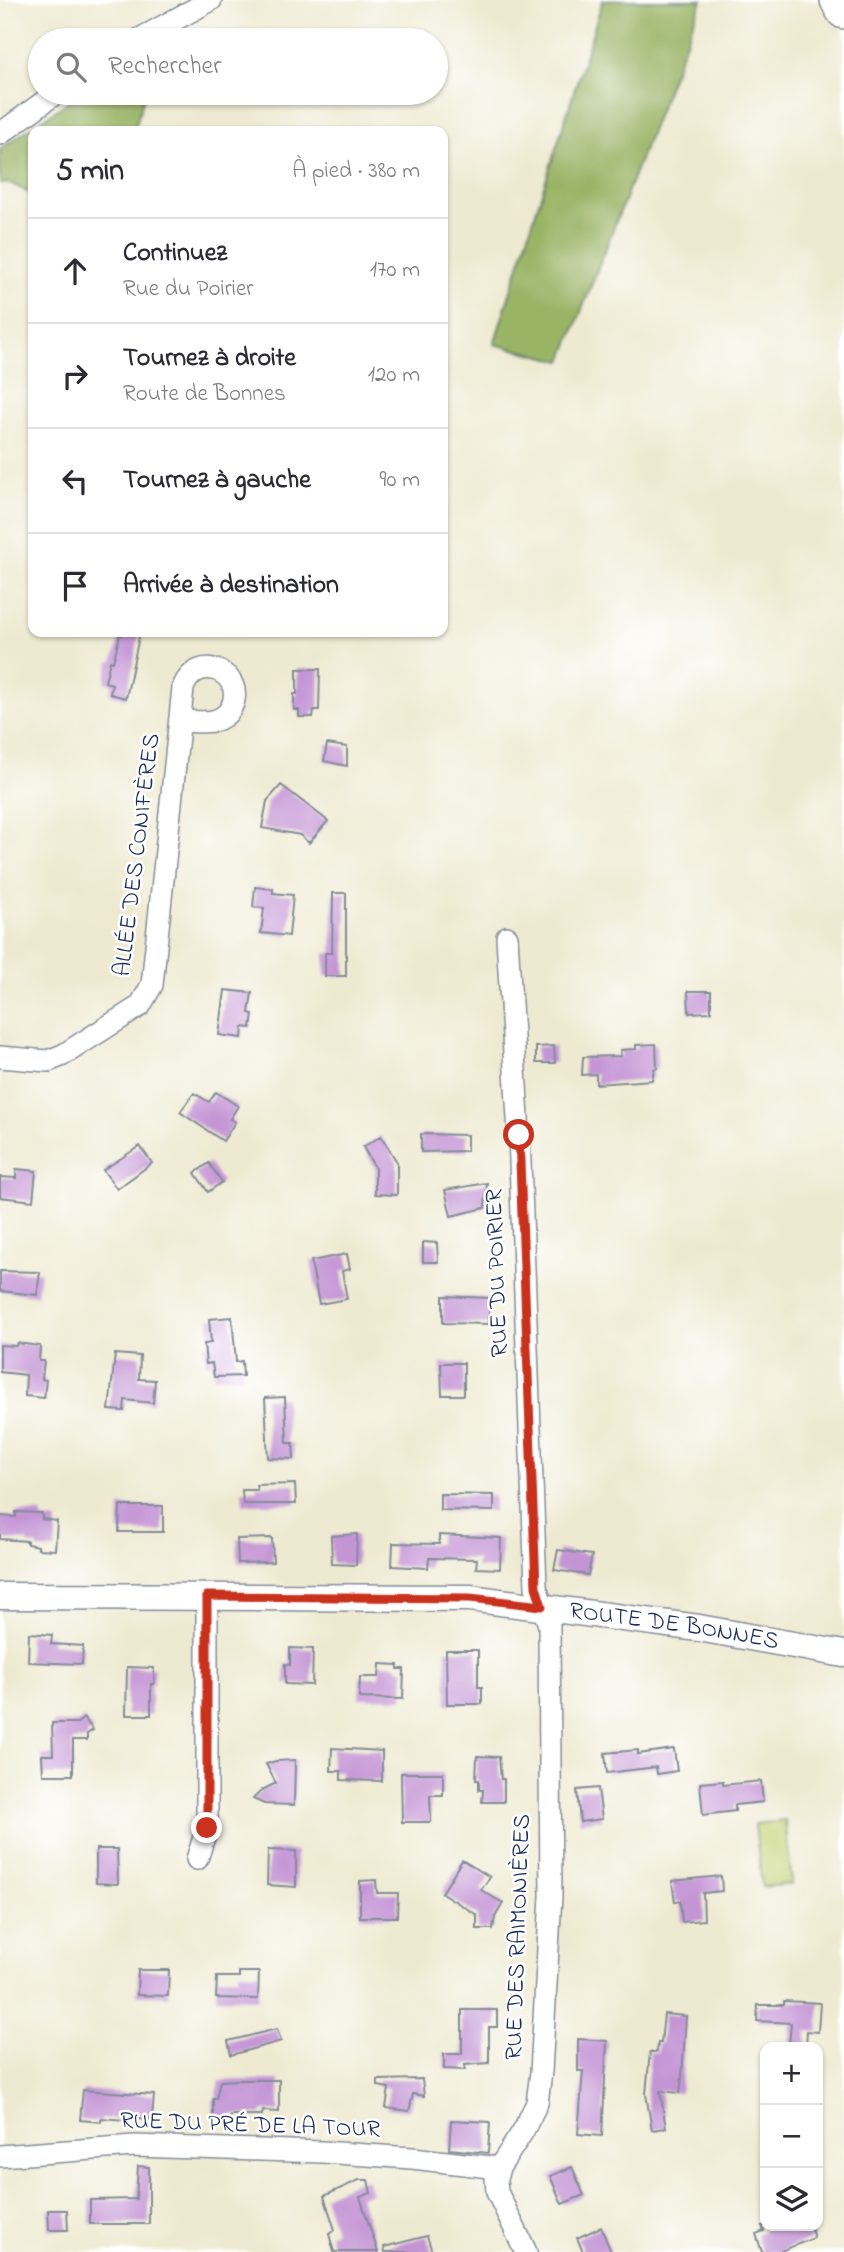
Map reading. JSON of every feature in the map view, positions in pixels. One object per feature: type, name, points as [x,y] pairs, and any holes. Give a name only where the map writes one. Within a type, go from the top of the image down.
[{"type":"highway","points":[[838,0],[844,11]]},
{"type":"street","points":[[160,28],[211,0]]},
{"type":"street","points":[[0,134],[40,105]]},
{"type":"street","name":"ALLÉE DES CONIFÈRES","points":[[0,1057],[48,1061],[63,1055],[140,1006],[152,985],[180,721]]},
{"type":"street","name":"RUE DU POIRIER","points":[[507,937],[519,1135],[536,1587],[542,1606]]},
{"type":"street","name":"ROUTE DE BONNES","points":[[0,1596],[470,1598],[699,1628],[844,1654]]},
{"type":"street","points":[[197,1859],[207,1828],[207,1596]]},
{"type":"street","name":"RUE DES RAIMONIÈRES","points":[[499,2168],[537,2103],[541,2073],[551,1896],[549,1625],[542,1606]]},
{"type":"street","name":"RUE DU PRÉ DE LA TOUR","points":[[0,2156],[134,2146],[322,2152],[412,2158],[499,2168]]},
{"type":"street","points":[[499,2168],[497,2192],[526,2252]]},
{"type":"green space","points":[[603,0],[702,0],[562,361],[494,344]]},
{"type":"green space","points":[[64,105],[142,105],[135,126],[33,126]]},
{"type":"green space","points":[[28,130],[28,192],[12,184],[0,183],[0,149]]},
{"type":"green space","points":[[785,1821],[792,1884],[762,1887],[755,1824]]},
{"type":"building","points":[[119,637],[139,637],[126,698],[110,694],[112,684],[105,682],[110,661],[113,662]]},
{"type":"building","points":[[297,669],[320,669],[319,710],[314,710],[313,717],[299,717],[299,710],[294,710]]},
{"type":"building","points":[[327,744],[347,747],[347,766],[324,761]]},
{"type":"building","points":[[281,785],[328,821],[309,843],[300,835],[262,828],[267,801]]},
{"type":"building","points":[[255,887],[273,889],[273,893],[293,895],[289,936],[261,933],[264,908],[253,907]]},
{"type":"building","points":[[333,893],[346,893],[346,976],[325,976],[325,953],[332,953]]},
{"type":"building","points":[[225,990],[252,993],[249,1013],[253,1014],[251,1028],[243,1027],[242,1038],[219,1035]]},
{"type":"building","points":[[688,991],[711,991],[711,1012],[689,1013]]},
{"type":"building","points":[[656,1044],[657,1068],[654,1069],[652,1080],[596,1084],[596,1074],[582,1075],[583,1057],[621,1056],[620,1050],[636,1049],[636,1045]]},
{"type":"building","points":[[554,1046],[555,1063],[536,1063],[536,1047]]},
{"type":"building","points":[[216,1092],[238,1106],[230,1119],[235,1122],[223,1141],[180,1112],[194,1093],[209,1102]]},
{"type":"building","points":[[421,1134],[467,1135],[467,1151],[421,1152]]},
{"type":"building","points":[[381,1136],[397,1162],[397,1195],[375,1194],[375,1168],[363,1147]]},
{"type":"building","points":[[140,1146],[152,1163],[117,1189],[103,1170]]},
{"type":"building","points":[[209,1163],[222,1182],[208,1192],[195,1173]]},
{"type":"building","points":[[16,1169],[36,1171],[33,1201],[0,1197],[0,1177],[16,1178]]},
{"type":"building","points":[[487,1183],[485,1208],[451,1216],[445,1190]]},
{"type":"building","points":[[423,1242],[437,1243],[438,1262],[423,1262]]},
{"type":"building","points":[[347,1254],[350,1269],[342,1271],[347,1299],[319,1304],[311,1261]]},
{"type":"building","points":[[0,1271],[40,1272],[37,1295],[0,1291]]},
{"type":"building","points":[[443,1296],[489,1298],[489,1324],[443,1323]]},
{"type":"building","points":[[232,1317],[236,1362],[242,1361],[243,1376],[214,1377],[212,1363],[206,1364],[204,1344],[211,1343],[209,1319]]},
{"type":"building","points":[[17,1343],[40,1346],[39,1361],[44,1361],[42,1379],[46,1380],[44,1398],[25,1396],[26,1375],[0,1372],[0,1345],[16,1346]]},
{"type":"building","points":[[115,1354],[140,1356],[139,1379],[155,1380],[153,1403],[125,1400],[124,1411],[109,1410]]},
{"type":"building","points":[[441,1363],[464,1363],[464,1395],[442,1395]]},
{"type":"building","points":[[285,1397],[287,1443],[293,1443],[294,1459],[268,1458],[265,1398]]},
{"type":"building","points":[[295,1484],[296,1504],[243,1504],[242,1490],[257,1490],[256,1485]]},
{"type":"building","points":[[440,1494],[494,1495],[494,1511],[440,1510]]},
{"type":"building","points":[[120,1506],[163,1506],[163,1532],[119,1532]]},
{"type":"building","points":[[16,1512],[42,1513],[42,1519],[57,1521],[55,1550],[38,1549],[38,1546],[27,1544],[27,1541],[0,1539],[0,1516],[16,1517]]},
{"type":"building","points":[[357,1534],[356,1565],[332,1564],[331,1536]]},
{"type":"building","points":[[439,1535],[501,1538],[500,1569],[476,1568],[477,1559],[429,1558],[428,1568],[392,1566],[393,1543],[439,1544]]},
{"type":"building","points":[[272,1538],[273,1562],[238,1563],[237,1539]]},
{"type":"building","points":[[558,1550],[592,1555],[588,1575],[554,1570]]},
{"type":"building","points":[[29,1633],[52,1635],[51,1644],[83,1646],[82,1664],[28,1662]]},
{"type":"building","points":[[290,1648],[313,1649],[312,1685],[285,1684],[285,1664],[290,1665]]},
{"type":"building","points":[[446,1650],[478,1650],[478,1687],[482,1687],[482,1704],[447,1704]]},
{"type":"building","points":[[380,1664],[398,1665],[398,1669],[404,1669],[403,1699],[359,1698],[360,1677],[379,1677]]},
{"type":"building","points":[[127,1667],[154,1668],[151,1715],[126,1715]]},
{"type":"building","points":[[84,1718],[93,1730],[87,1734],[87,1740],[73,1740],[73,1775],[43,1775],[42,1755],[53,1755],[52,1723],[77,1723]]},
{"type":"building","points":[[332,1748],[382,1751],[382,1781],[341,1780],[341,1771],[331,1771]]},
{"type":"building","points":[[674,1749],[677,1771],[657,1774],[656,1767],[607,1773],[605,1753],[638,1750],[638,1754]]},
{"type":"building","points":[[477,1756],[499,1757],[501,1779],[504,1779],[504,1802],[482,1802],[483,1790],[479,1790],[479,1780],[476,1780]]},
{"type":"building","points":[[295,1760],[294,1805],[264,1804],[253,1799],[262,1790],[276,1783],[266,1764]]},
{"type":"building","points":[[401,1773],[443,1773],[443,1795],[430,1795],[431,1822],[402,1822]]},
{"type":"building","points":[[723,1781],[723,1785],[761,1781],[763,1802],[735,1805],[735,1811],[703,1815],[700,1783]]},
{"type":"building","points":[[598,1788],[602,1819],[580,1822],[577,1790]]},
{"type":"building","points":[[96,1849],[117,1849],[118,1884],[96,1883]]},
{"type":"building","points":[[268,1850],[296,1851],[296,1887],[267,1885]]},
{"type":"building","points":[[462,1860],[490,1877],[481,1890],[503,1903],[495,1917],[493,1929],[477,1929],[477,1915],[442,1893]]},
{"type":"building","points":[[721,1876],[722,1891],[703,1893],[704,1920],[682,1922],[680,1901],[675,1902],[672,1881]]},
{"type":"building","points":[[376,1880],[377,1893],[398,1893],[397,1917],[360,1917],[360,1881]]},
{"type":"building","points":[[138,1970],[169,1970],[168,1996],[137,1995]]},
{"type":"building","points":[[239,1972],[259,1972],[258,1999],[216,1998],[217,1977],[239,1977]]},
{"type":"building","points":[[784,2001],[820,2003],[818,2032],[807,2031],[806,2042],[789,2042],[791,2023],[757,2021],[758,2005],[784,2005]]},
{"type":"building","points":[[462,2010],[497,2010],[497,2027],[489,2027],[489,2063],[465,2065],[465,2070],[444,2069],[444,2054],[462,2054]]},
{"type":"building","points":[[664,2014],[686,2016],[682,2077],[680,2093],[660,2091],[666,2128],[652,2130],[646,2094],[650,2052],[657,2052],[658,2043],[661,2043]]},
{"type":"building","points":[[277,2029],[281,2041],[231,2055],[228,2041]]},
{"type":"building","points":[[578,2039],[607,2041],[602,2136],[578,2134],[583,2071],[578,2071]]},
{"type":"building","points":[[422,2079],[424,2096],[413,2094],[409,2111],[386,2108],[389,2088],[378,2086],[378,2080]]},
{"type":"building","points":[[279,2080],[279,2112],[230,2115],[230,2119],[213,2118],[213,2099],[216,2099],[220,2081]]},
{"type":"building","points":[[83,2090],[154,2095],[152,2119],[126,2117],[126,2120],[101,2118],[101,2122],[80,2120]]},
{"type":"building","points":[[451,2120],[490,2122],[488,2153],[449,2149]]},
{"type":"building","points":[[138,2166],[149,2167],[149,2224],[90,2224],[90,2200],[136,2199]]},
{"type":"building","points":[[572,2167],[584,2195],[562,2204],[550,2176]]},
{"type":"building","points":[[359,2180],[368,2180],[371,2193],[360,2197],[378,2252],[334,2252],[329,2234],[335,2230],[324,2196]]},
{"type":"building","points":[[48,2210],[67,2210],[68,2230],[49,2230]]},
{"type":"building","points":[[601,2227],[611,2252],[583,2252],[577,2238]]},
{"type":"building","points":[[764,2231],[812,2231],[814,2238],[778,2252],[762,2252],[756,2234]]},
{"type":"building","points":[[427,2236],[432,2252],[385,2252],[384,2247]]},
{"type":"route","points":[[207,1828],[207,1596],[470,1598],[542,1606],[536,1587],[519,1135]]}]
